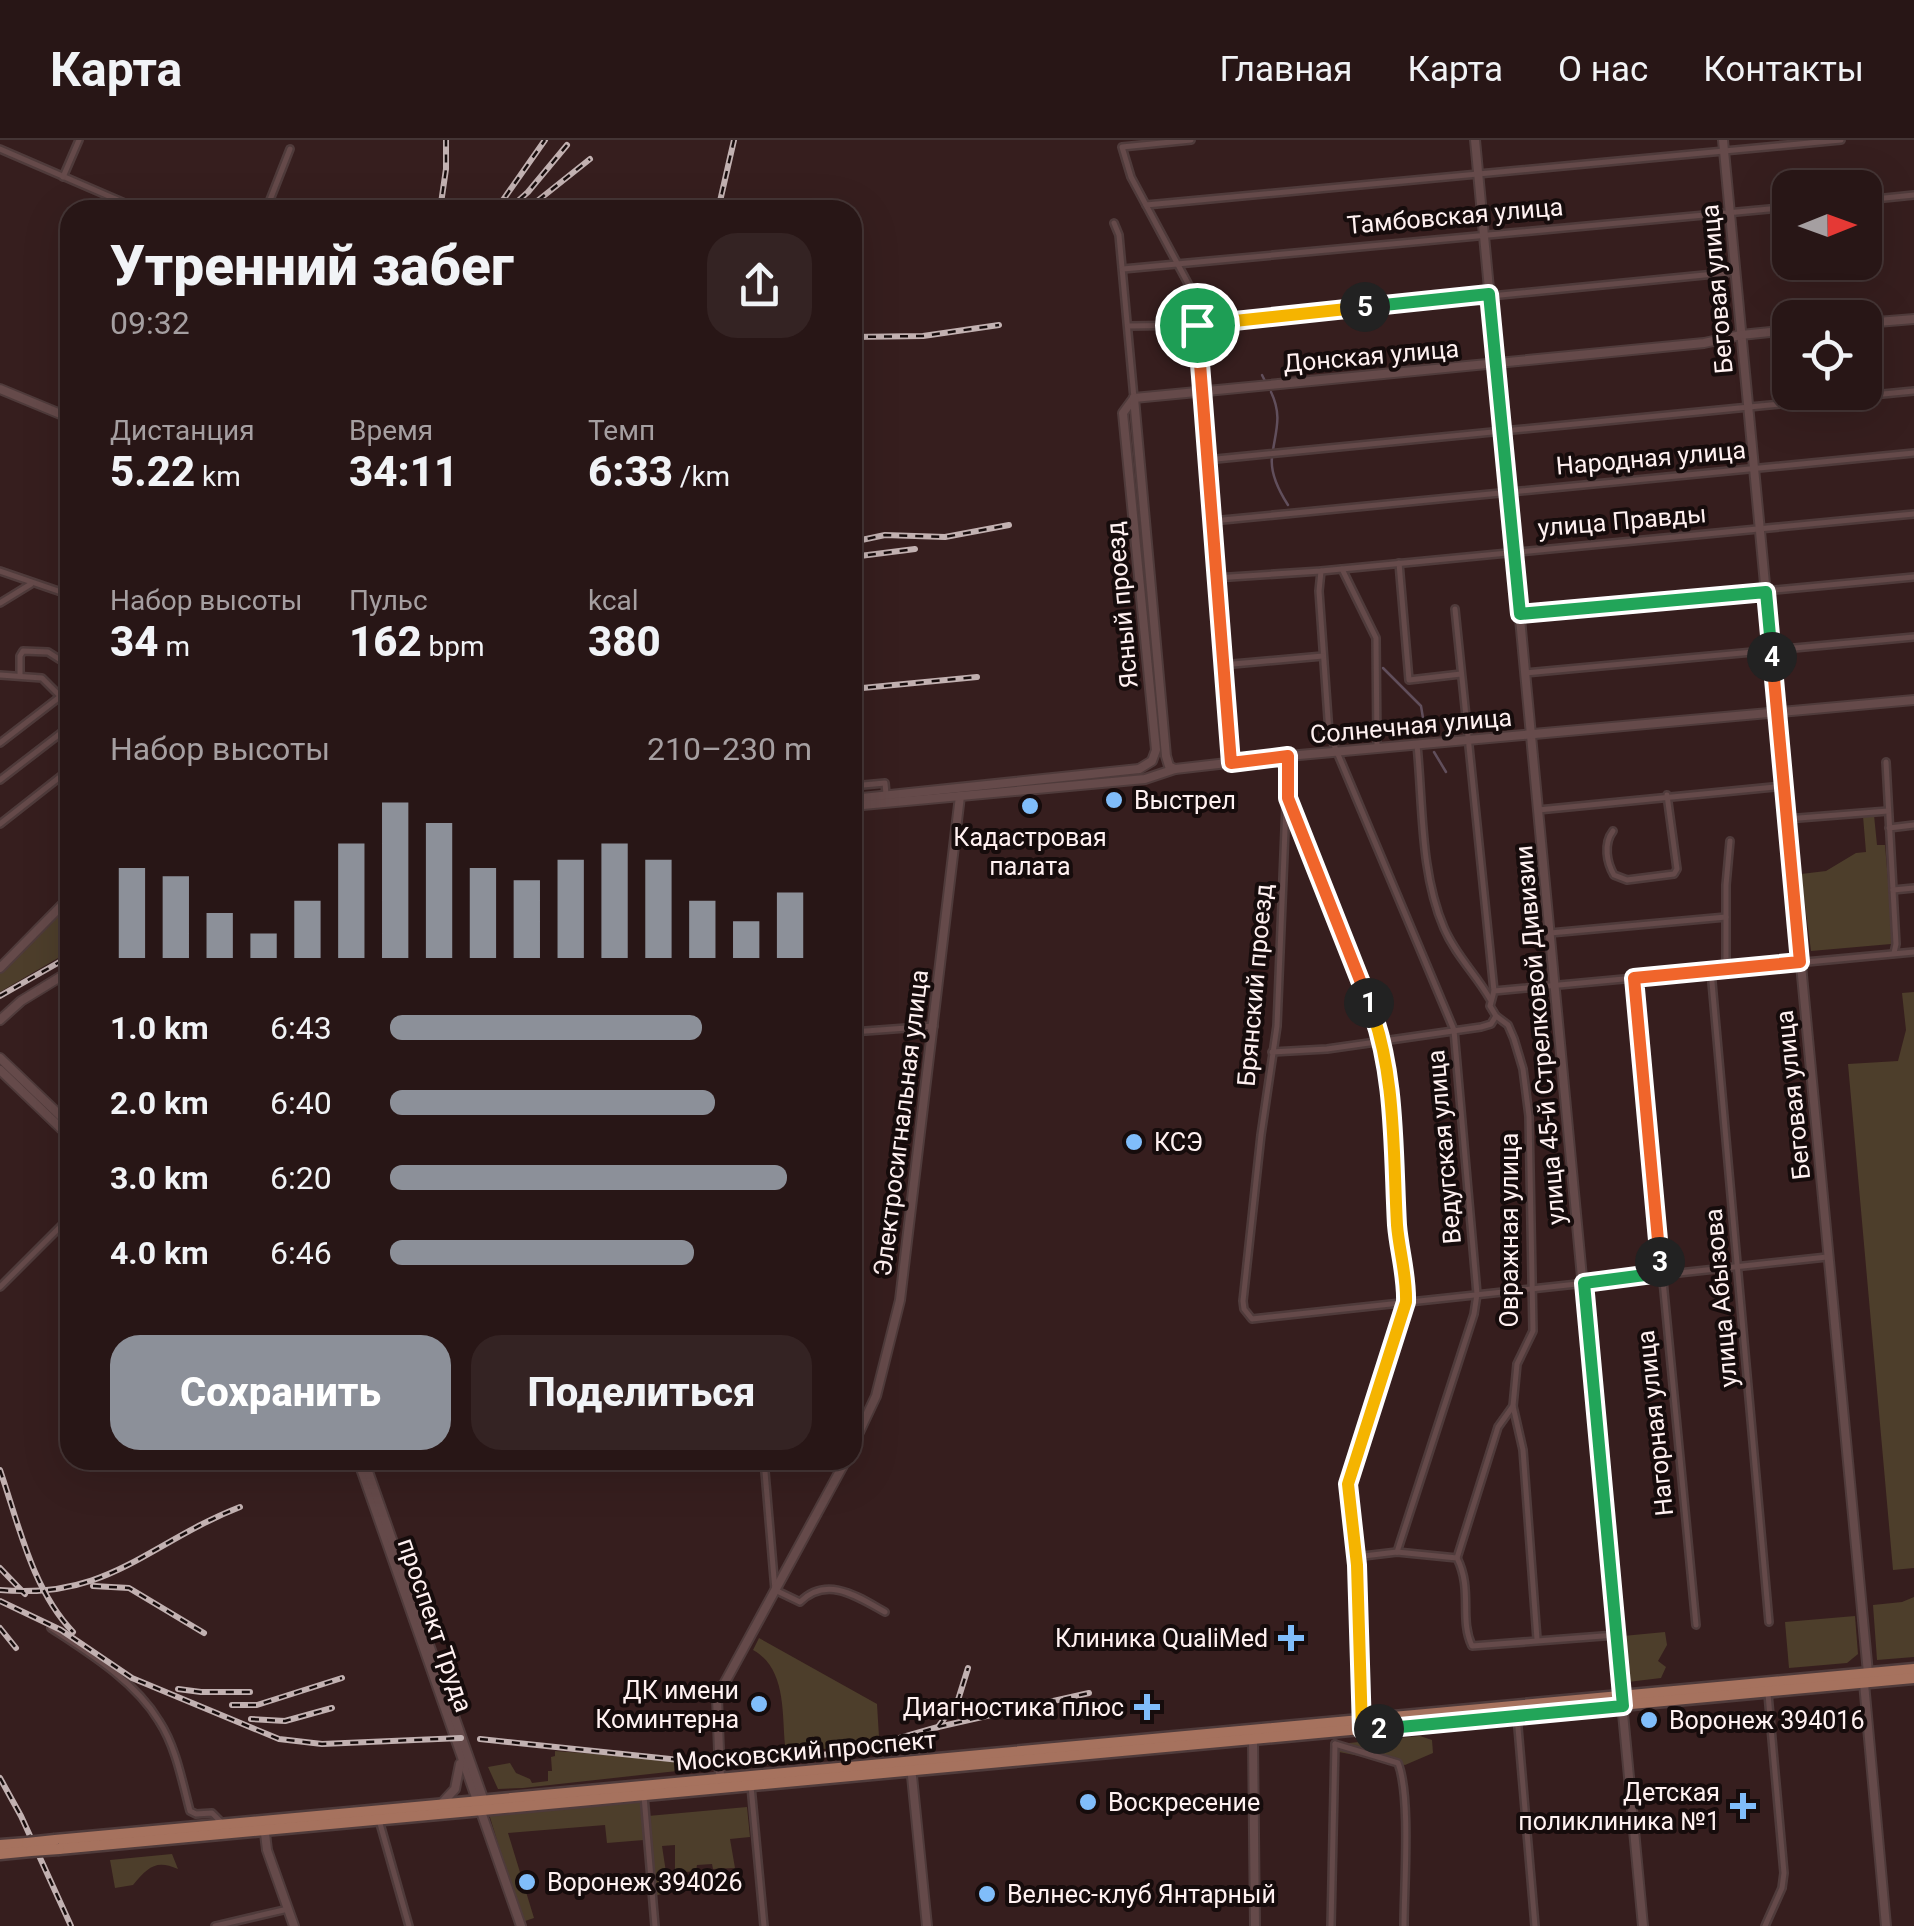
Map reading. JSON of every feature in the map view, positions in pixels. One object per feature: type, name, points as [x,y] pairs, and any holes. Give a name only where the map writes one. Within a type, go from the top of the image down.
[{"type":"main road","name":"Московский проспект","points":[[57,1845],[222,1825],[380,1820],[482,1804],[720,1778],[1253,1740],[1335,1738],[1361,1725],[1517,1716],[1623,1701],[1767,1691],[1914,1669]]},
{"type":"main road","name":"Московский проспект","points":[[0,1845],[57,1845],[440,1805],[644,1796],[911,1766],[1866,1678],[1914,1678]]},
{"type":"main road","name":"Московский проспект","points":[[0,1854],[29,1847]]},
{"type":"street","points":[[63,176],[78,140]]},
{"type":"street","points":[[1192,140],[1122,147],[1128,169],[1190,289],[1197,325],[1231,763]]},
{"type":"street","name":"улица 45-й Стрелковой Дивизии","points":[[1475,140],[1643,1926]]},
{"type":"street","name":"Беговая улица","points":[[1723,140],[1829,1257],[1886,1926]]},
{"type":"street","points":[[1146,206],[1841,140]]},
{"type":"street","points":[[270,200],[290,148]]},
{"type":"street","points":[[0,149],[118,200]]},
{"type":"street","points":[[1882,198],[1914,195]]},
{"type":"street","name":"Тамбовская улица","points":[[1123,269],[1772,208]]},
{"type":"street","name":"Ясный проезд","points":[[1114,223],[1129,326],[1166,762],[1175,769]]},
{"type":"street","points":[[1129,326],[1197,325],[1735,272]]},
{"type":"street","points":[[1882,322],[1914,319]]},
{"type":"street","name":"Донская улица","points":[[1134,398],[1704,343],[1772,331]]},
{"type":"street","points":[[0,389],[60,414]]},
{"type":"street","points":[[1206,460],[1914,391]]},
{"type":"street","name":"Ясный проезд","points":[[1134,398],[1123,413],[1156,750],[1152,761],[1140,769]]},
{"type":"street","points":[[1127,440],[1139,456]]},
{"type":"street","name":"Народная улица","points":[[1212,521],[1914,453]]},
{"type":"street","name":"улица Правды","points":[[1215,578],[1914,514]]},
{"type":"street","points":[[1399,562],[1409,680],[1462,674]]},
{"type":"street","points":[[1342,569],[1376,638],[1377,748]]},
{"type":"street","points":[[0,571],[60,592]]},
{"type":"street","name":"Ведугская улица","points":[[1321,571],[1327,725],[1454,1030],[1477,1294],[1474,1314],[1397,1552]]},
{"type":"street","points":[[1520,614],[1914,577]]},
{"type":"street","points":[[0,603],[31,584]]},
{"type":"street","points":[[1455,609],[1494,992],[1490,999]]},
{"type":"street","points":[[1525,674],[1914,637]]},
{"type":"street","points":[[20,674],[23,651],[48,652],[60,660]]},
{"type":"street","points":[[1222,666],[1323,656]]},
{"type":"street","points":[[0,675],[42,678],[60,695]]},
{"type":"street","points":[[0,743],[60,697]]},
{"type":"street","name":"Солнечная улица","points":[[862,802],[1144,779],[1175,769],[1288,756],[1914,700]]},
{"type":"street","points":[[0,780],[60,734]]},
{"type":"street","name":"Овражная улица","points":[[1417,745],[1428,868],[1439,912],[1459,958],[1490,999],[1496,1016],[1508,1025],[1523,1069],[1529,1116],[1533,1331],[1516,1364],[1513,1406],[1498,1426],[1457,1558]]},
{"type":"street","points":[[1140,769],[1156,766],[1166,752]]},
{"type":"street","name":"Брянский проезд","points":[[1288,756],[1278,1012],[1243,1301],[1247,1315],[1252,1318],[1406,1302]]},
{"type":"street","points":[[1886,762],[1894,953]]},
{"type":"street","name":"Солнечная улица","points":[[862,801],[1140,769]]},
{"type":"street","points":[[0,824],[60,776]]},
{"type":"street","points":[[862,785],[886,783],[887,797]]},
{"type":"street","points":[[1538,810],[1784,786]]},
{"type":"street","name":"Электросигнальная улица","points":[[862,1427],[874,1402],[900,1300],[959,793]]},
{"type":"street","points":[[1612,832],[1607,842],[1614,875],[1627,880],[1674,874],[1667,795]]},
{"type":"street","points":[[1288,798],[1383,1040],[1406,1302],[1350,1475],[1348,1492],[1355,1556],[1361,1725]]},
{"type":"street","points":[[1786,819],[1888,811]]},
{"type":"street","points":[[1889,828],[1914,825]]},
{"type":"street","points":[[1726,970],[1730,841]]},
{"type":"street","points":[[1892,890],[1914,888]]},
{"type":"street","points":[[0,968],[60,906]]},
{"type":"street","points":[[1550,933],[1726,917]]},
{"type":"street","points":[[1494,992],[1914,952]]},
{"type":"street","name":"улица Абызова","points":[[1712,971],[1769,1622]]},
{"type":"street","points":[[0,1020],[20,1001],[60,978]]},
{"type":"street","name":"Нагорная улица","points":[[1634,978],[1696,1625]]},
{"type":"street","points":[[1272,1052],[1481,1027],[1491,1024],[1496,1016]]},
{"type":"street","points":[[862,1031],[934,1026]]},
{"type":"street","points":[[0,1058],[60,1116]]},
{"type":"street","points":[[0,1070],[60,1127]]},
{"type":"street","points":[[0,1288],[60,1227]]},
{"type":"street","points":[[1406,1302],[1829,1257]]},
{"type":"street","points":[[1513,1406],[1522,1450],[1536,1639]]},
{"type":"street","points":[[765,1470],[774,1590]]},
{"type":"street","points":[[720,1778],[717,1697],[840,1470]]},
{"type":"street","name":"проспект Труда","points":[[365,1471],[459,1755],[482,1804]]},
{"type":"street","name":"проспект Труда","points":[[365,1471],[522,1926]]},
{"type":"street","points":[[1355,1556],[1397,1552],[1457,1558],[1466,1576],[1467,1628],[1472,1646],[1616,1635]]},
{"type":"street","points":[[774,1590],[800,1602],[817,1590],[830,1588],[885,1612]]},
{"type":"street","points":[[51,1628],[130,1685],[162,1726],[181,1774],[190,1811],[216,1816],[222,1825]]},
{"type":"street","points":[[1765,1926],[1782,1888],[1784,1872],[1767,1691]]},
{"type":"street","points":[[1517,1716],[1535,1926]]},
{"type":"street","points":[[1331,1926],[1335,1738],[1398,1763],[1401,1770],[1404,1926]]},
{"type":"street","points":[[1253,1740],[1254,1926]]},
{"type":"street","points":[[440,1805],[455,1789],[459,1755]]},
{"type":"street","points":[[911,1766],[927,1926]]},
{"type":"street","points":[[751,1786],[764,1926]]},
{"type":"street","points":[[644,1796],[654,1926]]},
{"type":"street","points":[[380,1820],[390,1868],[409,1926]]},
{"type":"street","points":[[264,1826],[267,1850],[294,1926]]},
{"type":"street","points":[[214,1926],[288,1910]]},
{"type":"shaded area","points":[[1874,815],[1877,845],[1885,845],[1891,944],[1811,951],[1801,874],[1826,871],[1856,853],[1866,852],[1863,816]]},
{"type":"shaded area","points":[[60,910],[60,957],[0,992],[0,972]]},
{"type":"shaded area","points":[[1914,992],[1914,1568],[1893,1570],[1848,1064],[1898,1061],[1906,1030],[1902,993]]},
{"type":"shaded area","points":[[1914,1597],[1914,1657],[1877,1660],[1873,1605]]},
{"type":"shaded area","points":[[1855,1616],[1858,1654],[1847,1663],[1789,1668],[1785,1622]]},
{"type":"shaded area","points":[[1665,1632],[1667,1645],[1658,1661],[1666,1667],[1661,1678],[1628,1682],[1623,1636]]},
{"type":"shaded area","points":[[759,1638],[877,1704],[879,1737],[857,1746],[768,1754],[770,1747],[785,1745],[783,1719],[777,1679],[764,1658],[753,1650]]},
{"type":"shaded area","points":[[1420,1736],[1432,1740],[1433,1753],[1405,1765],[1339,1752],[1339,1744]]},
{"type":"shaded area","points":[[555,1751],[676,1760],[677,1771],[498,1789],[488,1767],[510,1763],[516,1773],[532,1783],[548,1781]]},
{"type":"shaded area","points":[[640,1800],[644,1840],[607,1843],[605,1825],[508,1833],[534,1918],[522,1922],[489,1814]]},
{"type":"shaded area","points":[[747,1807],[750,1837],[730,1839],[735,1868],[697,1865],[696,1871],[675,1873],[675,1845],[662,1846],[669,1892],[654,1896],[648,1816]]},
{"type":"shaded area","points":[[172,1854],[178,1869],[158,1865],[148,1869],[133,1885],[115,1888],[110,1860]]},
{"type":"waterway","points":[[1262,375],[1265,381]]},
{"type":"waterway","points":[[1271,392],[1277,417],[1272,470],[1288,505]]},
{"type":"waterway","points":[[1383,668],[1421,706],[1426,736]]},
{"type":"waterway","points":[[1434,752],[1446,772]]},
{"type":"railway","points":[[441,200],[446,140]]},
{"type":"railway","points":[[503,200],[545,140]]},
{"type":"railway","points":[[720,200],[734,140]]},
{"type":"railway","points":[[519,200],[567,145]]},
{"type":"railway","points":[[539,200],[590,159]]},
{"type":"railway","points":[[862,337],[923,336],[999,325]]},
{"type":"railway","points":[[862,540],[885,535],[945,537],[1009,525]]},
{"type":"railway","points":[[862,556],[915,549]]},
{"type":"railway","points":[[862,688],[977,677]]},
{"type":"railway","points":[[0,996],[60,962]]},
{"type":"railway","points":[[0,1470],[37,1576],[73,1632]]},
{"type":"railway","points":[[0,1590],[38,1591],[100,1578],[240,1507]]},
{"type":"railway","points":[[0,1568],[25,1594]]},
{"type":"railway","points":[[93,1586],[129,1588],[204,1633]]},
{"type":"railway","points":[[0,1601],[61,1630],[132,1678],[279,1739],[322,1744],[461,1738]]},
{"type":"railway","points":[[0,1628],[16,1648]]},
{"type":"railway","points":[[938,1727],[958,1700],[968,1668]]},
{"type":"railway","points":[[232,1705],[257,1705],[342,1678]]},
{"type":"railway","points":[[178,1689],[250,1692]]},
{"type":"railway","points":[[480,1739],[747,1764],[854,1751],[938,1727],[1089,1693]]},
{"type":"railway","points":[[251,1719],[285,1721],[332,1708]]},
{"type":"railway","points":[[0,1778],[71,1926]]},
{"type":"place","name":"Выстрел","points":[[1114,800]]},
{"type":"place","name":"Кадастровая палата","points":[[1030,806]]},
{"type":"place","name":"КСЭ","points":[[1134,1142]]},
{"type":"place","name":"Клиника QualiMed","points":[[1291,1638]]},
{"type":"place","name":"ДК имени Коминтерна","points":[[759,1704]]},
{"type":"place","name":"Диагностика плюс","points":[[1147,1707]]},
{"type":"place","name":"Воронеж 394016","points":[[1649,1720]]},
{"type":"place","name":"Воскресение","points":[[1088,1802]]},
{"type":"place","name":"Детская поликлиника №1","points":[[1743,1806]]},
{"type":"place","name":"Воронеж 394026","points":[[527,1882]]},
{"type":"place","name":"Велнес-клуб Янтарный","points":[[987,1894]]},
{"type":"route","points":[[1489,294],[1520,614],[1766,592],[1800,962],[1634,978],[1660,1273],[1584,1283],[1623,1706],[1362,1730],[1357,1565],[1348,1484],[1406,1302],[1385,1055],[1380,1030],[1288,798],[1288,756],[1231,763],[1197,325],[1489,294]]}]
